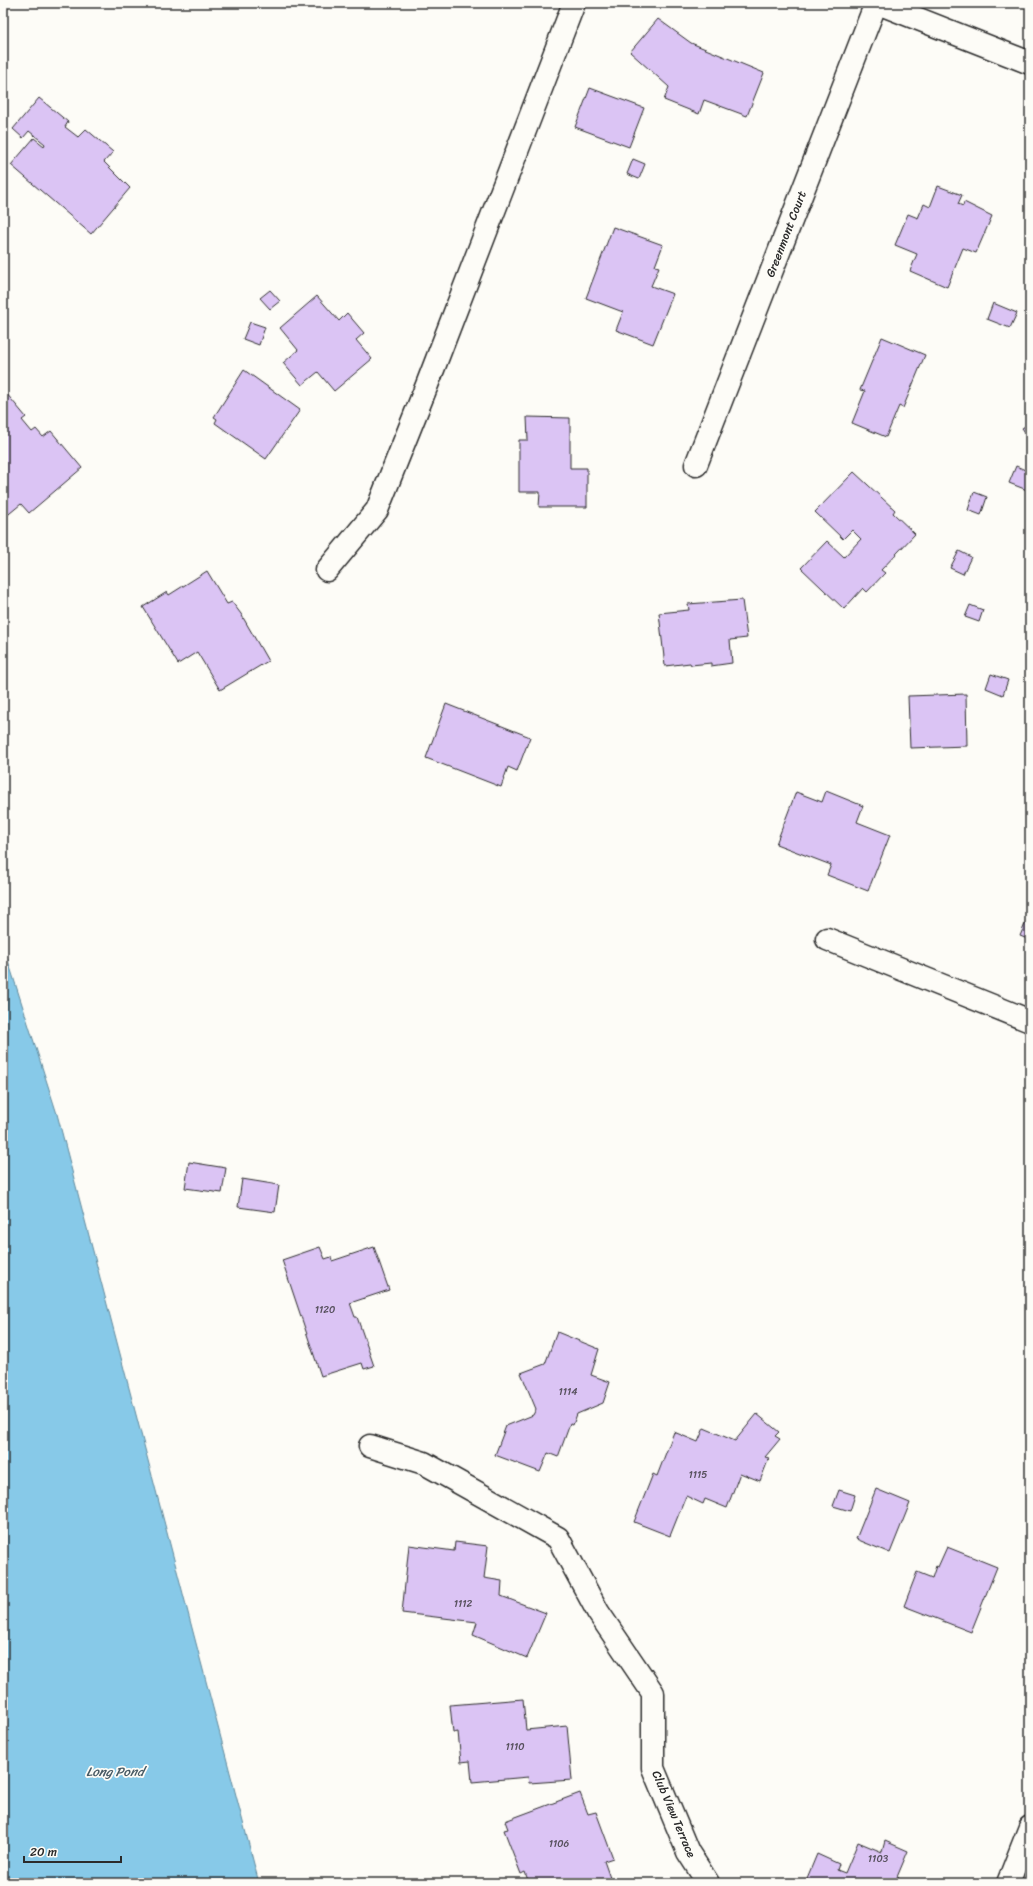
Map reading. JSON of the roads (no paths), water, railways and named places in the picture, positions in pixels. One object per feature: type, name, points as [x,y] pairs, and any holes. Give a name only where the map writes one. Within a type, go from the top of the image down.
[{"type":"street","points":[[327,570],[377,510],[427,385],[574,3]]},
{"type":"street","points":[[877,3],[1030,63]]},
{"type":"street","name":"Greenmont Court","points":[[696,465],[877,3]]},
{"type":"street","points":[[827,938],[1030,1021]]},
{"type":"street","name":"Club View Terrace","points":[[370,1446],[424,1463],[558,1538],[598,1612],[654,1693],[653,1768],[688,1852],[708,1883]]},
{"type":"street","points":[[1008,1883],[1030,1827]]},
{"type":"water","name":"Long Pond","points":[[3,945],[57,1114],[259,1883],[3,1883]]}]
